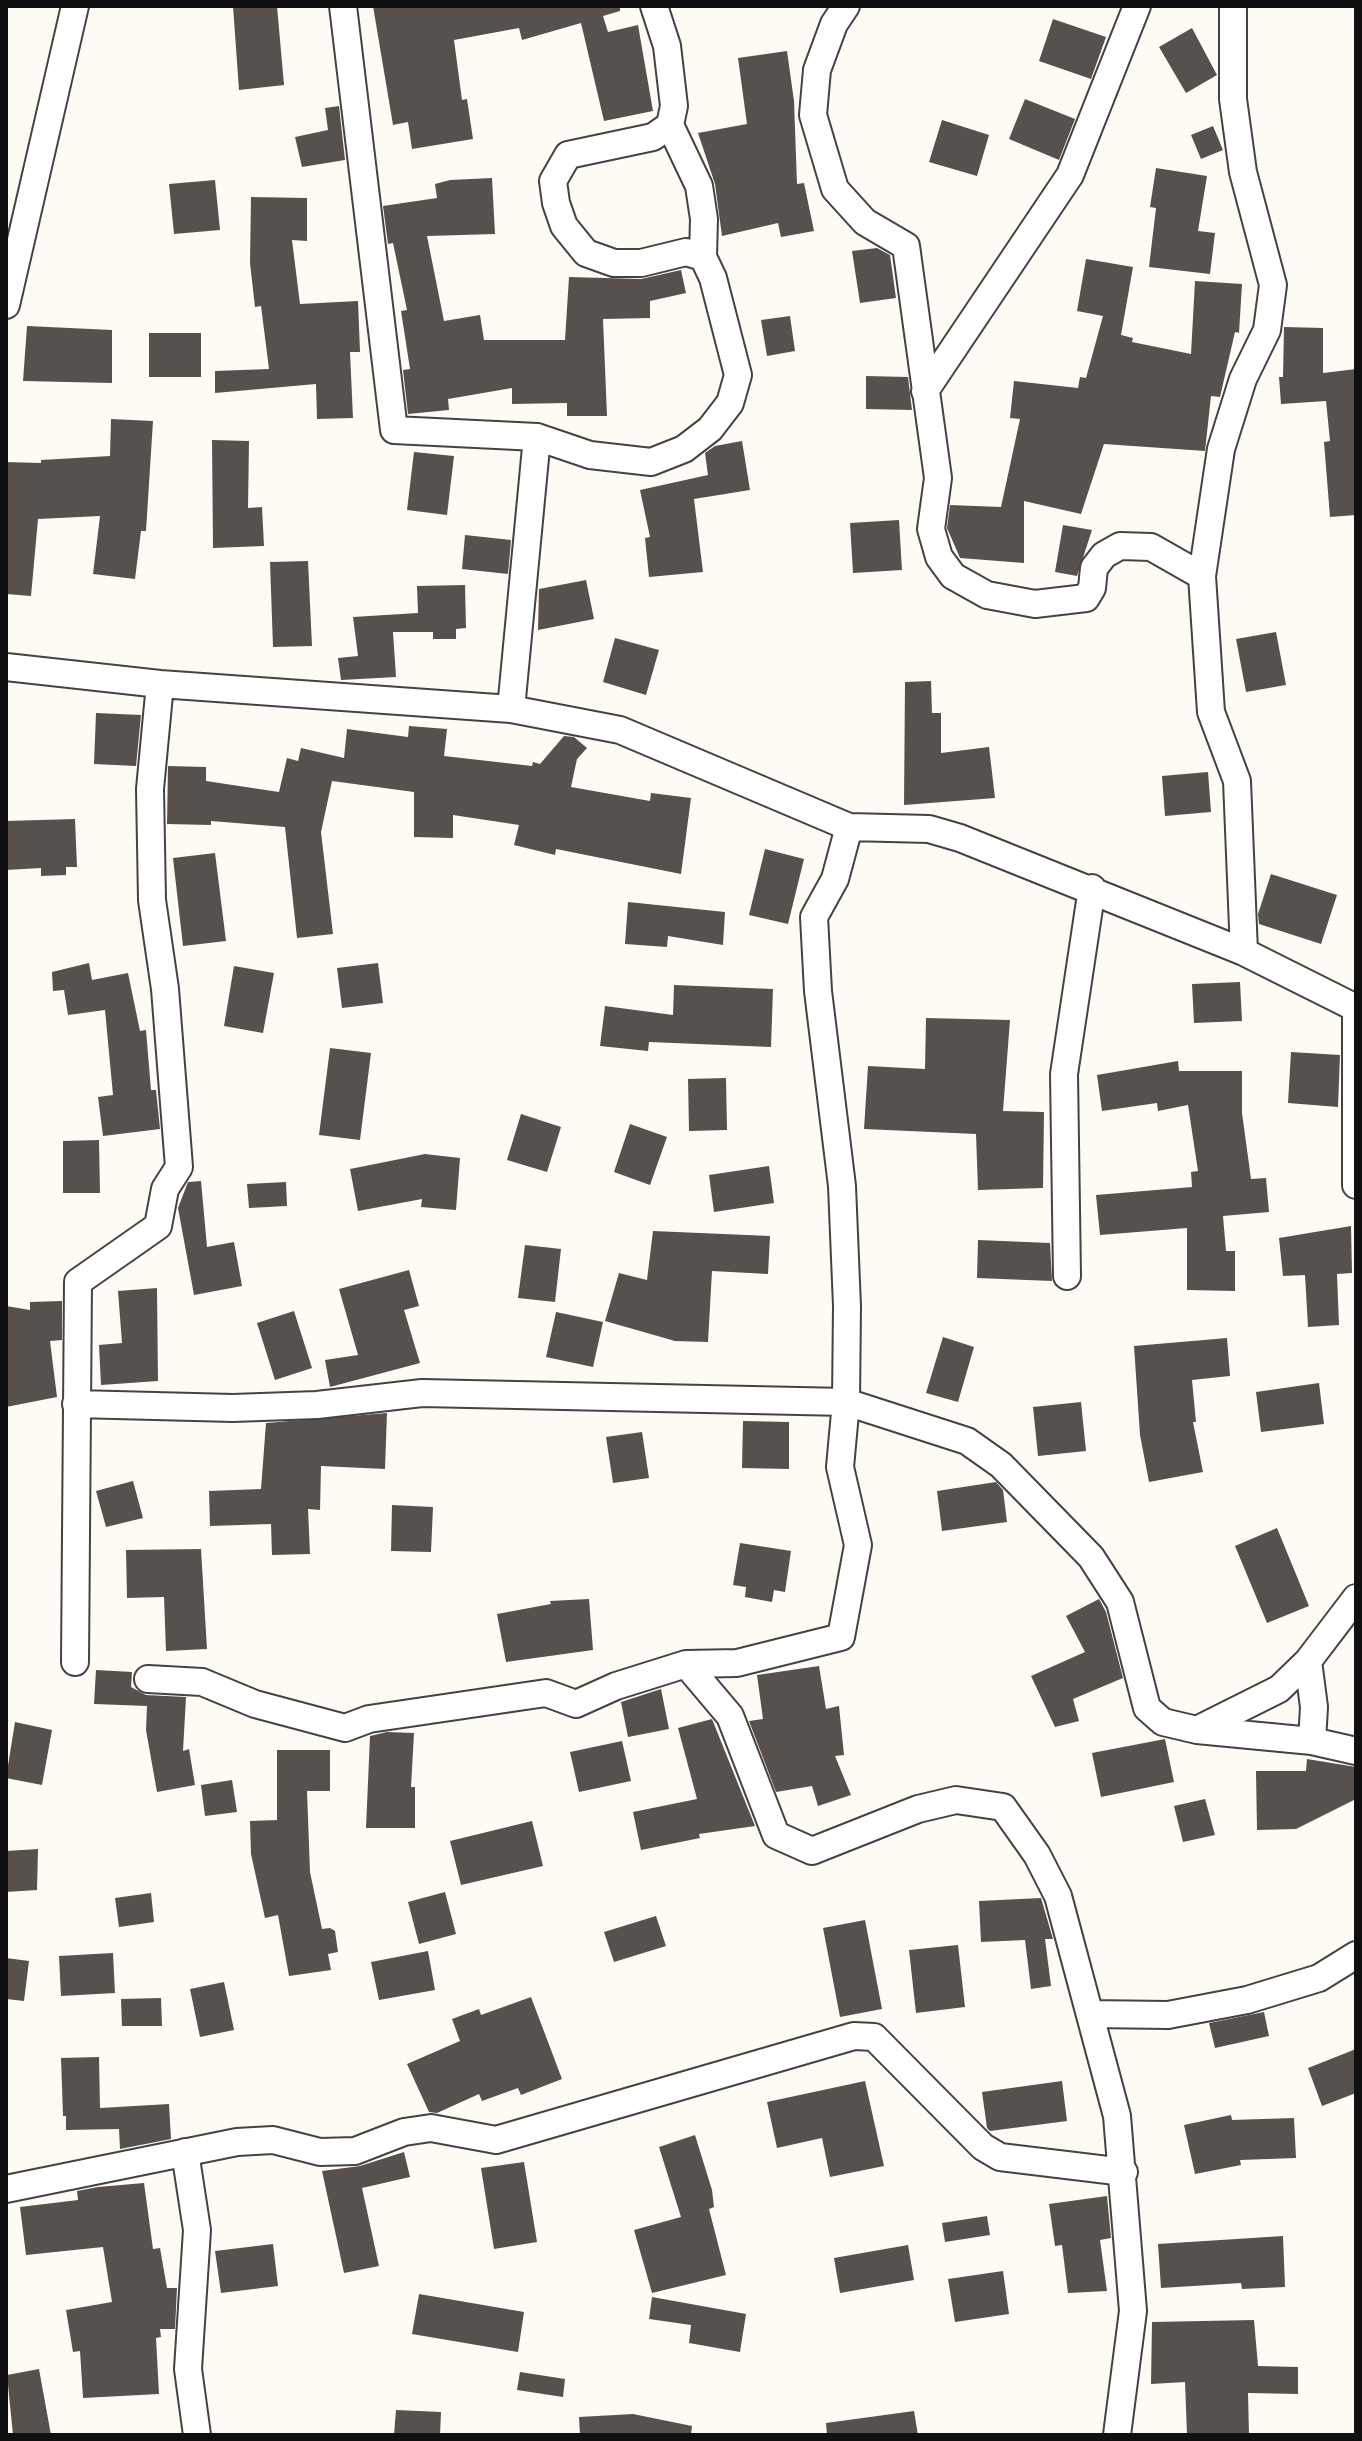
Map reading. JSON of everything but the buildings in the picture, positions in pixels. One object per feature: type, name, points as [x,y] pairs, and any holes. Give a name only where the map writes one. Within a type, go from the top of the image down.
[{"type":"street","points":[[6,305],[75,6]]},
{"type":"street","points":[[343,6],[394,430],[537,437],[590,455],[651,462],[684,449],[710,429],[730,403],[738,375],[713,278],[703,257],[704,219],[699,186],[670,125],[674,106],[667,46],[654,6]]},
{"type":"street","points":[[846,6],[834,24],[817,70],[813,115],[835,189],[865,222],[906,246],[938,478],[931,529],[939,557],[953,576],[987,595],[1035,604],[1086,598],[1092,588],[1094,568],[1104,555],[1120,546],[1151,547],[1202,576]]},
{"type":"street","points":[[925,391],[1070,175],[1137,6]]},
{"type":"street","points":[[1233,6],[1233,99],[1243,172],[1273,285],[1267,330],[1243,379],[1221,449],[1202,576],[1211,712],[1237,781],[1244,952]]},
{"type":"street","points":[[670,125],[653,137],[568,155],[553,181],[556,203],[564,226],[586,253],[614,263],[641,263],[686,252],[703,257]]},
{"type":"street","points":[[511,709],[537,437]]},
{"type":"street","points":[[6,667],[160,684],[511,709],[620,730],[849,827],[929,829],[1092,888],[1244,952],[1356,1010],[1356,1185]]},
{"type":"street","points":[[75,1662],[78,1282],[158,1226],[165,1189],[179,1167],[165,989],[152,900],[150,789],[160,684]]},
{"type":"street","points":[[148,1679],[202,1682],[255,1704],[345,1728],[369,1719],[546,1693],[576,1704],[616,1686],[686,1664],[737,1663],[841,1637],[858,1545],[840,1467],[846,1402],[842,1186],[818,991],[814,917],[835,879],[849,827]]},
{"type":"street","points":[[1067,1276],[1064,1074],[1092,888]]},
{"type":"street","points":[[76,1404],[233,1408],[317,1405],[422,1393],[846,1402],[967,1441],[1001,1465],[1091,1557],[1120,1602],[1147,1708],[1163,1722],[1197,1730],[1312,1741],[1356,1751]]},
{"type":"street","points":[[1197,1730],[1279,1689],[1308,1661],[1356,1598]]},
{"type":"street","points":[[1308,1661],[1314,1707],[1312,1741]]},
{"type":"street","points":[[686,1664],[730,1716],[776,1835],[812,1851],[918,1809],[956,1800],[1003,1807],[1037,1855],[1058,1896],[1117,2116],[1133,2311],[1117,2435]]},
{"type":"street","points":[[1090,2014],[1168,2015],[1247,2000],[1319,1978],[1356,1955]]},
{"type":"street","points":[[6,2189],[185,2152],[273,2140],[320,2152],[355,2151],[404,2132],[431,2128],[496,2140],[854,2036],[874,2037],[983,2147],[1000,2157],[1124,2172]]},
{"type":"street","points":[[185,2152],[197,2230],[188,2369],[197,2435]]}]
